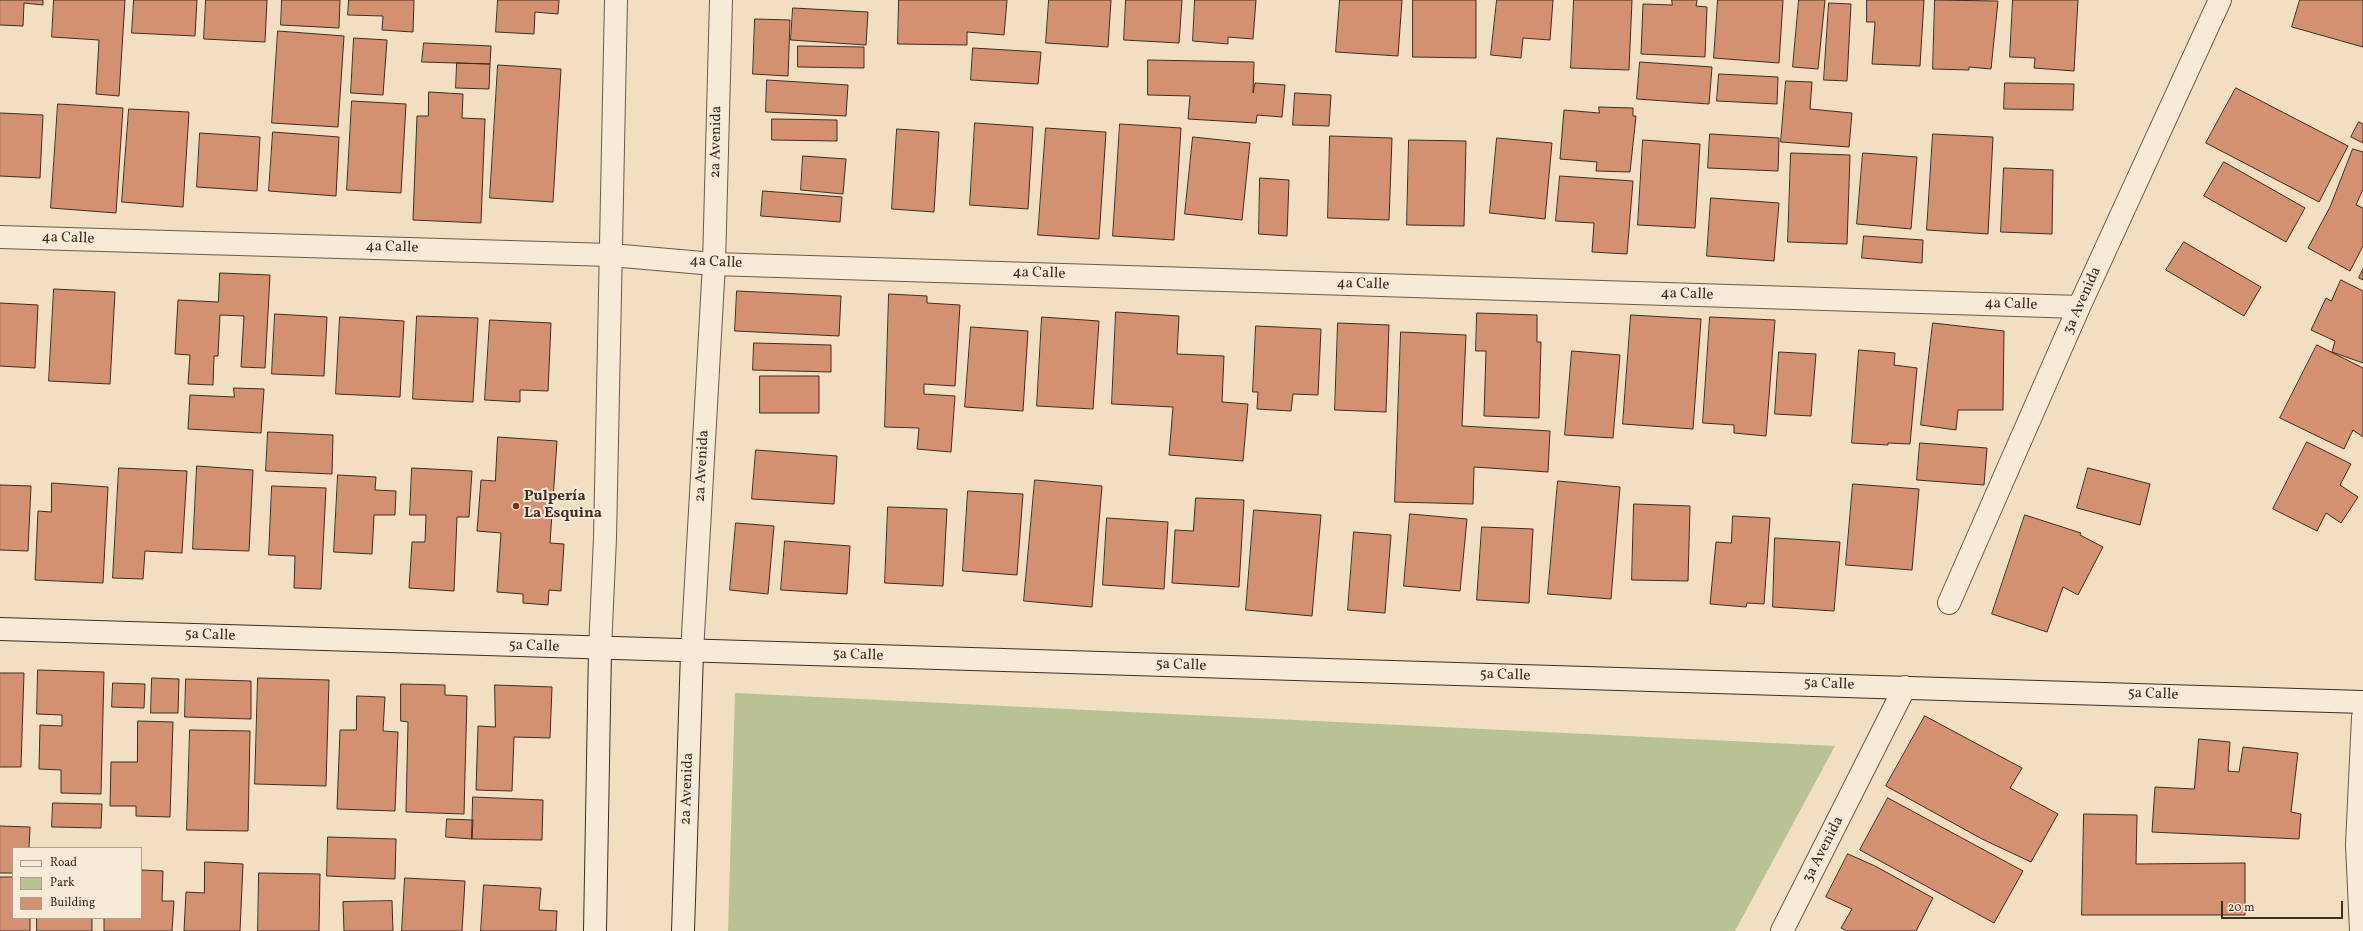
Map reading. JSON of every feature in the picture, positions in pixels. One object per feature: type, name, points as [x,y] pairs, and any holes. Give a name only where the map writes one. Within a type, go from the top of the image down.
[{"type":"street","points":[[595,931],[600,649],[605,538],[616,0]]},
{"type":"street","name":"2a Avenida","points":[[683,931],[692,652],[714,264],[721,0]]},
{"type":"street","name":"3a Avenida","points":[[1949,603],[2079,307],[2220,0]]},
{"type":"street","name":"4a Calle","points":[[0,237],[611,255],[714,264],[2079,307]]},
{"type":"street","name":"5a Calle","points":[[0,629],[692,652],[1905,687],[2363,702]]},
{"type":"street","name":"3a Avenida","points":[[1782,931],[1905,687]]},
{"type":"street","points":[[2361,931],[2357,845],[2363,717]]},
{"type":"green space","points":[[735,693],[1835,746],[1735,931],[728,931]]},
{"type":"building","points":[[0,0],[43,0],[43,5],[24,3],[23,26],[0,25]]},
{"type":"building","points":[[54,0],[125,0],[119,96],[96,94],[99,40],[52,37]]},
{"type":"building","points":[[134,0],[197,0],[195,36],[132,33]]},
{"type":"building","points":[[206,0],[267,0],[265,42],[204,39]]},
{"type":"building","points":[[282,0],[340,0],[339,28],[281,25]]},
{"type":"building","points":[[349,0],[414,0],[413,32],[382,30],[383,16],[348,15]]},
{"type":"building","points":[[498,0],[559,0],[558,14],[535,12],[534,34],[496,32]]},
{"type":"building","points":[[899,0],[1007,0],[1004,35],[967,32],[967,45],[898,44]]},
{"type":"building","points":[[1049,0],[1111,0],[1108,47],[1046,43]]},
{"type":"building","points":[[1126,0],[1182,0],[1179,43],[1124,40]]},
{"type":"building","points":[[1195,0],[1256,0],[1253,39],[1228,37],[1228,44],[1193,41]]},
{"type":"building","points":[[1340,0],[1402,0],[1398,56],[1336,52]]},
{"type":"building","points":[[1413,0],[1476,0],[1476,58],[1413,57]]},
{"type":"building","points":[[1497,0],[1553,0],[1550,40],[1523,38],[1521,58],[1491,55]]},
{"type":"building","points":[[1574,0],[1632,0],[1629,70],[1571,68]]},
{"type":"building","points":[[1672,0],[1697,0],[1696,6],[1707,7],[1705,57],[1641,54],[1643,4],[1672,5]]},
{"type":"building","points":[[1718,0],[1783,0],[1779,63],[1714,58]]},
{"type":"building","points":[[1799,0],[1825,0],[1818,69],[1793,67]]},
{"type":"building","points":[[1867,0],[1924,0],[1920,66],[1872,64],[1875,22],[1867,22]]},
{"type":"building","points":[[1935,0],[1998,1],[1991,69],[1969,67],[1969,70],[1933,69]]},
{"type":"building","points":[[2013,0],[2078,0],[2074,71],[2034,68],[2035,58],[2010,57]]},
{"type":"building","points":[[2300,0],[2363,0],[2363,47],[2292,27]]},
{"type":"building","points":[[1829,3],[1851,4],[1847,81],[1824,80]]},
{"type":"building","points":[[793,8],[868,12],[866,45],[791,40]]},
{"type":"building","points":[[755,19],[790,20],[788,76],[753,74]]},
{"type":"building","points":[[278,31],[344,36],[338,127],[272,123]]},
{"type":"building","points":[[354,38],[387,40],[383,95],[351,93]]},
{"type":"building","points":[[424,43],[491,46],[490,64],[422,62]]},
{"type":"building","points":[[798,46],[864,47],[864,68],[798,67]]},
{"type":"building","points":[[973,48],[1041,52],[1038,84],[971,80]]},
{"type":"building","points":[[1148,60],[1254,62],[1253,93],[1255,83],[1285,85],[1282,117],[1257,115],[1256,123],[1188,119],[1190,96],[1148,95]]},
{"type":"building","points":[[1640,62],[1712,67],[1709,104],[1637,99]]},
{"type":"building","points":[[457,63],[490,64],[489,89],[456,88]]},
{"type":"building","points":[[498,65],[561,69],[553,202],[490,198]]},
{"type":"building","points":[[1719,74],[1778,77],[1777,104],[1717,101]]},
{"type":"building","points":[[767,80],[848,85],[846,116],[766,112]]},
{"type":"building","points":[[1786,81],[1812,82],[1810,109],[1852,113],[1849,147],[1781,142]]},
{"type":"building","points":[[2005,83],[2074,84],[2073,110],[2004,109]]},
{"type":"building","points":[[2236,88],[2348,146],[2319,202],[2206,143]]},
{"type":"building","points":[[429,92],[463,94],[462,118],[485,119],[481,223],[413,220],[417,116],[428,116]]},
{"type":"building","points":[[1295,93],[1331,95],[1329,126],[1293,125]]},
{"type":"building","points":[[352,101],[406,104],[401,193],[347,190]]},
{"type":"building","points":[[58,104],[123,108],[116,213],[51,208]]},
{"type":"building","points":[[1599,107],[1633,108],[1633,116],[1636,116],[1630,172],[1596,171],[1597,162],[1560,159],[1564,110],[1599,113]]},
{"type":"building","points":[[129,109],[189,112],[183,207],[122,202]]},
{"type":"building","points":[[0,113],[43,115],[40,178],[0,176]]},
{"type":"building","points":[[772,119],[837,120],[837,141],[772,140]]},
{"type":"building","points":[[2359,122],[2363,124],[2363,143],[2351,137]]},
{"type":"building","points":[[975,123],[1033,127],[1028,209],[970,205]]},
{"type":"building","points":[[1120,124],[1181,128],[1174,240],[1113,236]]},
{"type":"building","points":[[1046,128],[1106,132],[1099,239],[1038,235]]},
{"type":"building","points":[[897,129],[939,132],[934,212],[892,209]]},
{"type":"building","points":[[273,132],[339,137],[336,196],[269,191]]},
{"type":"building","points":[[200,133],[260,137],[257,191],[197,187]]},
{"type":"building","points":[[1710,134],[1779,138],[1778,171],[1708,168]]},
{"type":"building","points":[[1933,134],[1993,137],[1988,234],[1927,230]]},
{"type":"building","points":[[1330,136],[1392,138],[1389,220],[1328,218]]},
{"type":"building","points":[[1193,137],[1250,143],[1242,220],[1185,214]]},
{"type":"building","points":[[1497,138],[1552,143],[1545,219],[1490,213]]},
{"type":"building","points":[[1409,140],[1466,141],[1464,226],[1407,225]]},
{"type":"building","points":[[1643,140],[1700,144],[1695,228],[1638,225]]},
{"type":"building","points":[[2353,149],[2363,152],[2363,189],[2356,205],[2363,208],[2363,246],[2350,271],[2308,248],[2330,207]]},
{"type":"building","points":[[1791,153],[1850,155],[1847,244],[1788,242]]},
{"type":"building","points":[[1863,153],[1917,157],[1911,229],[1857,224]]},
{"type":"building","points":[[803,156],[846,159],[843,194],[801,190]]},
{"type":"building","points":[[2224,162],[2305,208],[2286,242],[2204,196]]},
{"type":"building","points":[[2004,168],[2053,170],[2052,234],[2001,232]]},
{"type":"building","points":[[1560,176],[1633,181],[1627,254],[1592,252],[1594,223],[1556,221]]},
{"type":"building","points":[[1260,178],[1289,180],[1287,236],[1259,234]]},
{"type":"building","points":[[763,191],[842,197],[840,222],[761,216]]},
{"type":"building","points":[[1711,198],[1779,203],[1774,261],[1707,256]]},
{"type":"building","points":[[1864,236],[1923,240],[1922,263],[1862,258]]},
{"type":"building","points":[[2184,242],[2261,287],[2244,316],[2166,270]]},
{"type":"building","points":[[2363,269],[2363,280],[2359,278]]},
{"type":"building","points":[[220,273],[270,275],[265,368],[241,367],[244,316],[220,315],[218,356],[214,356],[213,385],[188,384],[190,355],[175,354],[178,300],[218,302]]},
{"type":"building","points":[[2341,280],[2363,291],[2363,363],[2332,352],[2335,341],[2311,330],[2326,298],[2331,301]]},
{"type":"building","points":[[54,289],[115,292],[110,384],[49,381]]},
{"type":"building","points":[[737,291],[841,296],[839,336],[735,331]]},
{"type":"building","points":[[889,294],[927,296],[927,303],[960,305],[955,386],[924,384],[924,394],[955,396],[951,452],[917,449],[919,428],[885,427]]},
{"type":"building","points":[[0,303],[38,305],[35,368],[0,366]]},
{"type":"building","points":[[1116,312],[1179,316],[1177,354],[1224,356],[1222,402],[1248,404],[1243,461],[1169,455],[1173,407],[1112,404]]},
{"type":"building","points":[[1477,313],[1537,315],[1537,342],[1541,342],[1539,418],[1484,416],[1486,351],[1476,351]]},
{"type":"building","points":[[275,314],[327,317],[324,376],[272,374]]},
{"type":"building","points":[[1631,315],[1701,319],[1693,429],[1623,424]]},
{"type":"building","points":[[417,316],[478,318],[473,402],[413,399]]},
{"type":"building","points":[[340,317],[404,321],[400,397],[336,394]]},
{"type":"building","points":[[1042,317],[1099,321],[1093,409],[1037,406]]},
{"type":"building","points":[[1710,317],[1775,320],[1766,436],[1734,433],[1734,425],[1703,423]]},
{"type":"building","points":[[490,320],[551,323],[548,391],[520,390],[520,402],[485,400]]},
{"type":"building","points":[[1338,323],[1389,325],[1386,412],[1335,410]]},
{"type":"building","points":[[1933,323],[2004,331],[2003,410],[1958,410],[1956,430],[1921,425]]},
{"type":"building","points":[[1256,326],[1321,329],[1318,395],[1293,394],[1291,411],[1257,409],[1258,392],[1253,392]]},
{"type":"building","points":[[971,327],[1028,331],[1023,411],[965,407]]},
{"type":"building","points":[[1401,332],[1466,335],[1462,426],[1550,431],[1548,472],[1474,467],[1473,504],[1395,502]]},
{"type":"building","points":[[754,343],[831,345],[831,372],[753,370]]},
{"type":"building","points":[[2317,345],[2363,368],[2363,437],[2353,430],[2344,449],[2280,418]]},
{"type":"building","points":[[1859,350],[1895,353],[1894,365],[1917,368],[1910,444],[1888,443],[1888,445],[1852,443]]},
{"type":"building","points":[[1572,351],[1620,355],[1613,438],[1565,435]]},
{"type":"building","points":[[1779,352],[1816,354],[1811,416],[1775,414]]},
{"type":"building","points":[[760,376],[819,376],[819,413],[760,413]]},
{"type":"building","points":[[234,388],[264,389],[261,433],[188,429],[190,395],[234,397]]},
{"type":"building","points":[[268,432],[333,435],[332,474],[266,471]]},
{"type":"building","name":"Pulpería La Esquina","points":[[498,437],[557,441],[550,543],[564,544],[561,591],[549,590],[548,605],[523,603],[523,594],[497,592],[501,533],[477,531],[481,480],[495,481]]},
{"type":"building","points":[[2307,442],[2351,464],[2340,485],[2358,497],[2341,523],[2326,513],[2317,531],[2273,509]]},
{"type":"building","points":[[1920,443],[1987,448],[1984,485],[1917,480]]},
{"type":"building","points":[[756,450],[837,456],[834,504],[752,499]]},
{"type":"building","points":[[197,466],[253,470],[249,551],[193,549]]},
{"type":"building","points":[[119,468],[187,471],[182,553],[145,551],[143,579],[113,578]]},
{"type":"building","points":[[412,468],[472,471],[469,517],[457,517],[454,591],[409,588],[412,542],[425,542],[426,515],[410,515]]},
{"type":"building","points":[[2088,468],[2150,484],[2140,525],[2077,508]]},
{"type":"building","points":[[338,475],[376,477],[375,490],[396,491],[395,515],[374,515],[372,554],[334,552]]},
{"type":"building","points":[[1035,480],[1102,486],[1092,607],[1024,601]]},
{"type":"building","points":[[1558,481],[1620,487],[1611,599],[1548,594]]},
{"type":"building","points":[[52,483],[108,487],[103,583],[35,580],[38,511],[51,512]]},
{"type":"building","points":[[1853,484],[1919,489],[1912,570],[1846,565]]},
{"type":"building","points":[[0,485],[31,486],[28,551],[0,550]]},
{"type":"building","points":[[272,486],[326,488],[321,589],[294,588],[295,556],[269,555]]},
{"type":"building","points":[[968,491],[1023,494],[1017,575],[963,571]]},
{"type":"building","points":[[1196,498],[1244,500],[1239,587],[1172,583],[1175,530],[1193,531]]},
{"type":"building","points":[[1634,504],[1690,506],[1688,581],[1632,580]]},
{"type":"building","points":[[888,507],[947,509],[943,586],[885,583]]},
{"type":"building","points":[[1254,510],[1321,515],[1312,616],[1246,610]]},
{"type":"building","points":[[1410,514],[1467,519],[1460,591],[1404,586]]},
{"type":"building","points":[[2025,515],[2081,533],[2080,535],[2103,547],[2078,595],[2063,587],[2047,632],[1992,614]]},
{"type":"building","points":[[1733,516],[1770,518],[1764,604],[1747,603],[1746,607],[1710,604],[1716,542],[1731,543]]},
{"type":"building","points":[[1107,518],[1168,522],[1164,589],[1103,585]]},
{"type":"building","points":[[736,523],[774,526],[768,594],[730,590]]},
{"type":"building","points":[[1482,527],[1533,529],[1529,603],[1477,600]]},
{"type":"building","points":[[1354,532],[1391,535],[1385,613],[1348,610]]},
{"type":"building","points":[[1775,538],[1840,542],[1834,611],[1773,607]]},
{"type":"building","points":[[785,541],[850,546],[847,594],[781,590]]},
{"type":"building","points":[[38,670],[104,672],[101,794],[61,793],[61,770],[39,769],[40,725],[62,726],[62,715],[37,714]]},
{"type":"building","points":[[0,673],[24,673],[21,767],[0,767]]},
{"type":"building","points":[[152,678],[179,679],[178,713],[151,713]]},
{"type":"building","points":[[258,678],[329,680],[326,786],[255,784]]},
{"type":"building","points":[[186,679],[251,681],[251,719],[185,717]]},
{"type":"building","points":[[113,683],[145,684],[144,708],[112,707]]},
{"type":"building","points":[[401,684],[445,685],[445,695],[467,696],[464,814],[406,812],[408,722],[401,721]]},
{"type":"building","points":[[495,685],[552,687],[550,738],[514,737],[512,791],[476,790],[478,726],[495,727]]},
{"type":"building","points":[[357,696],[385,697],[383,731],[398,732],[395,811],[337,809],[340,730],[356,730]]},
{"type":"building","points":[[1925,716],[2022,768],[2010,788],[2058,814],[2031,862],[1982,839],[1886,786]]},
{"type":"building","points":[[138,721],[173,722],[170,817],[136,816],[136,806],[110,806],[111,762],[137,762]]},
{"type":"building","points":[[190,730],[250,731],[248,831],[187,830]]},
{"type":"building","points":[[2199,739],[2230,742],[2228,771],[2239,772],[2243,747],[2298,753],[2291,812],[2301,814],[2299,839],[2152,832],[2155,787],[2194,789]]},
{"type":"building","points":[[473,797],[543,800],[542,840],[472,839]]},
{"type":"building","points":[[1888,798],[2023,871],[1994,923],[1860,850]]},
{"type":"building","points":[[53,803],[102,804],[101,828],[52,827]]},
{"type":"building","points":[[2084,814],[2137,815],[2136,864],[2245,863],[2245,915],[2082,915]]},
{"type":"building","points":[[447,819],[473,820],[472,839],[446,837]]},
{"type":"building","points":[[0,826],[30,827],[29,847],[12,847],[12,873],[0,873]]},
{"type":"building","points":[[328,837],[396,839],[395,879],[327,876]]},
{"type":"building","points":[[1848,854],[1875,866],[1933,898],[1916,931],[1847,931],[1841,928],[1852,909],[1826,897]]},
{"type":"building","points":[[205,862],[243,864],[240,931],[184,931],[186,892],[204,893]]},
{"type":"building","points":[[142,870],[163,871],[162,901],[174,901],[172,931],[104,931],[104,919],[142,919]]},
{"type":"building","points":[[259,873],[320,874],[319,931],[258,931]]},
{"type":"building","points":[[0,877],[12,877],[12,919],[30,919],[30,931],[0,931]]},
{"type":"building","points":[[405,878],[465,881],[462,931],[402,931]]},
{"type":"building","points":[[484,885],[541,888],[539,910],[557,911],[556,931],[481,931]]},
{"type":"building","points":[[392,901],[393,931],[344,931],[343,902]]},
{"type":"building","points":[[37,919],[92,919],[92,931],[37,931]]},
{"type":"place","name":"Pulpería La Esquina","points":[[516,506]]}]
